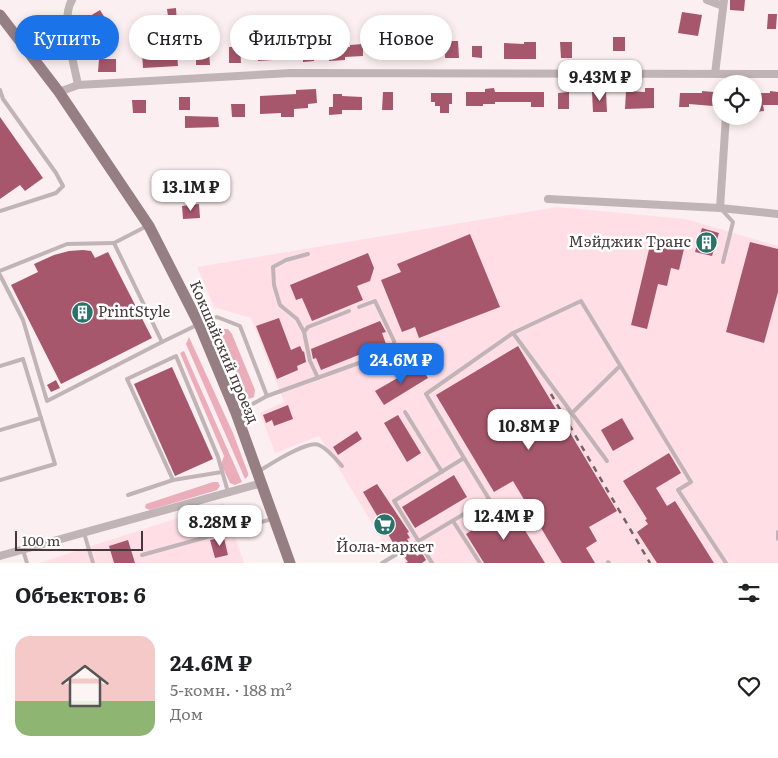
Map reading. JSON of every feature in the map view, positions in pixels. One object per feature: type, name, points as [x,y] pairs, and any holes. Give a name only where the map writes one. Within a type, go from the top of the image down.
[{"type":"main road","name":"Кокшайский проезд","points":[[0,15],[59,92],[149,226],[199,324],[236,413],[290,563]]},
{"type":"street","points":[[72,0],[67,11],[67,27],[78,85]]},
{"type":"street","points":[[707,0],[724,3],[715,74]]},
{"type":"street","points":[[59,92],[78,85],[291,73],[715,74],[729,78],[778,74]]},
{"type":"street","points":[[720,208],[725,125]]},
{"type":"street","points":[[548,199],[720,208],[778,214]]},
{"type":"street","points":[[0,556],[262,483]]},
{"type":"lane","points":[[0,90],[2,100],[56,173],[63,186],[56,194],[0,211]]},
{"type":"lane","points":[[720,208],[733,222],[723,262]]},
{"type":"lane","points":[[0,271],[67,244],[114,243],[149,226]]},
{"type":"lane","points":[[114,243],[162,342]]},
{"type":"lane","points":[[308,254],[286,260],[273,267],[274,285],[280,305],[297,319],[304,332],[310,361],[318,378]]},
{"type":"lane","points":[[0,275],[23,320],[47,401],[162,342],[217,317],[240,326],[267,396]]},
{"type":"lane","points":[[382,563],[490,499],[426,394],[513,333],[581,300],[691,482],[678,490],[726,563]]},
{"type":"lane","points":[[359,307],[375,301],[394,341],[394,350],[406,367]]},
{"type":"lane","points":[[304,332],[308,327],[349,311]]},
{"type":"lane","points":[[513,333],[607,461]]},
{"type":"lane","points":[[236,413],[267,396],[394,350]]},
{"type":"lane","points":[[173,480],[127,379],[176,356],[218,458],[228,492]]},
{"type":"lane","points":[[0,366],[23,359],[55,464],[0,480]]},
{"type":"lane","points":[[572,414],[620,366]]},
{"type":"lane","points":[[405,412],[442,472]]},
{"type":"lane","points":[[0,430],[41,418]]},
{"type":"lane","points":[[257,472],[308,445],[319,445],[342,466]]},
{"type":"lane","points":[[432,563],[394,501],[464,458]]},
{"type":"lane","points":[[128,495],[173,480],[222,472]]},
{"type":"lane","points":[[142,555],[274,519]]},
{"type":"lane","points":[[453,521],[480,563]]},
{"type":"lane","points":[[778,532],[778,539]]},
{"type":"lane","points":[[84,533],[93,563]]},
{"type":"lane","points":[[23,550],[27,563]]},
{"type":"shaded area","points":[[557,207],[686,219],[778,246],[778,563],[406,563],[395,547],[387,548],[319,436],[275,453],[260,413],[284,402],[251,318],[214,307],[197,267]]},
{"type":"shaded area","points":[[224,329],[228,329],[232,334],[255,390],[254,397],[248,399],[242,396],[218,337],[218,334]]},
{"type":"shaded area","points":[[189,337],[233,433],[248,473],[245,479],[186,344]]},
{"type":"shaded area","points":[[184,351],[242,482],[235,485],[230,483],[221,464],[224,456],[180,353]]},
{"type":"shaded area","points":[[218,482],[220,486],[217,490],[150,510],[145,508],[146,504]]},
{"type":"shaded area","points":[[224,503],[244,563],[39,563]]},
{"type":"building","points":[[730,0],[745,0],[744,11],[730,10]]},
{"type":"building","points":[[176,8],[176,15],[168,15],[167,9]]},
{"type":"building","points":[[100,10],[103,15],[92,15]]},
{"type":"building","points":[[682,12],[702,15],[698,36],[678,33]]},
{"type":"building","points":[[768,14],[777,14],[776,29],[767,29]]},
{"type":"building","points":[[613,37],[625,37],[625,51],[613,51]]},
{"type":"building","points":[[452,41],[458,41],[459,58],[452,58]]},
{"type":"building","points":[[524,42],[536,42],[536,59],[504,59],[504,43],[524,44]]},
{"type":"building","points":[[560,42],[572,42],[572,58],[561,58]]},
{"type":"building","points":[[360,44],[360,56],[350,57],[350,45]]},
{"type":"building","points":[[472,46],[482,46],[482,58],[472,57]]},
{"type":"building","points":[[230,47],[230,60],[241,60],[241,63],[229,63]]},
{"type":"building","points":[[99,60],[116,60],[116,72],[98,72]]},
{"type":"building","points":[[142,60],[178,60],[178,66],[143,68]]},
{"type":"building","points":[[196,60],[210,60],[210,65],[196,65]]},
{"type":"building","points":[[303,60],[314,60],[314,61],[303,62]]},
{"type":"building","points":[[494,88],[495,92],[544,92],[544,107],[531,107],[531,102],[495,102],[495,104],[483,104],[483,106],[466,106],[466,92],[485,92],[485,89]]},
{"type":"building","points":[[645,88],[654,88],[654,108],[625,109],[626,91],[645,92]]},
{"type":"building","points":[[316,89],[317,103],[308,104],[308,108],[294,109],[294,117],[281,117],[281,113],[260,114],[260,96],[296,94],[296,90]]},
{"type":"building","points":[[702,91],[712,92],[712,106],[689,104],[689,107],[679,107],[680,93],[702,93]]},
{"type":"building","points":[[770,91],[778,92],[778,105],[763,105],[764,111],[762,111],[762,93],[770,93]]},
{"type":"building","points":[[383,92],[393,92],[393,110],[382,110]]},
{"type":"building","points":[[569,92],[569,109],[558,109],[558,93]]},
{"type":"building","points":[[592,92],[606,92],[607,112],[593,112]]},
{"type":"building","points":[[431,93],[452,93],[452,104],[449,104],[449,113],[440,113],[440,106],[435,106],[435,102],[431,102]]},
{"type":"building","points":[[333,94],[362,97],[362,110],[342,110],[342,114],[329,115],[329,107],[333,107]]},
{"type":"building","points":[[179,97],[190,97],[190,110],[179,110]]},
{"type":"building","points":[[132,100],[146,100],[146,113],[133,113]]},
{"type":"building","points":[[231,104],[245,104],[245,117],[232,117]]},
{"type":"building","points":[[185,116],[218,117],[219,127],[185,128]]},
{"type":"building","points":[[0,117],[43,178],[25,191],[20,185],[0,199]]},
{"type":"building","points":[[199,204],[200,218],[183,219],[182,206]]},
{"type":"building","name":"Мэйджик Транс","points":[[702,228],[719,233],[712,256],[695,252]]},
{"type":"building","points":[[470,234],[500,307],[419,338],[415,327],[402,332],[381,280],[401,272],[397,264]]},
{"type":"building","points":[[651,241],[684,249],[679,270],[671,268],[667,286],[658,284],[647,329],[631,325]]},
{"type":"building","points":[[750,242],[778,249],[778,292],[764,343],[726,332]]},
{"type":"building","name":"PrintStyle","points":[[83,250],[91,251],[95,258],[108,252],[152,338],[61,384],[11,285],[38,272],[34,264],[54,255]]},
{"type":"building","points":[[368,253],[374,268],[370,281],[357,286],[363,300],[312,321],[302,298],[296,300],[290,285]]},
{"type":"building","points":[[279,318],[291,350],[300,346],[304,351],[306,362],[297,366],[298,370],[277,379],[256,326]]},
{"type":"building","points":[[380,321],[386,332],[382,333],[386,344],[321,370],[316,358],[313,359],[311,349]]},
{"type":"building","points":[[518,346],[617,511],[589,527],[597,541],[586,548],[595,563],[562,563],[513,481],[494,492],[436,395]]},
{"type":"building","points":[[420,365],[428,378],[384,405],[375,391]]},
{"type":"building","points":[[172,367],[213,459],[175,476],[134,384]]},
{"type":"building","points":[[56,380],[60,388],[51,392],[47,385]]},
{"type":"building","points":[[288,405],[293,419],[274,426],[272,420],[266,423],[263,415]]},
{"type":"building","points":[[398,415],[421,453],[407,462],[384,423]]},
{"type":"building","points":[[622,418],[634,439],[613,451],[601,430]]},
{"type":"building","points":[[357,431],[362,439],[338,455],[333,447]]},
{"type":"building","points":[[669,453],[681,473],[656,488],[667,506],[675,501],[714,563],[657,563],[637,532],[648,524],[645,520],[647,519],[623,481]]},
{"type":"building","points":[[454,475],[467,497],[415,528],[402,507]]},
{"type":"building","points":[[377,484],[409,532],[407,533],[410,538],[407,539],[409,542],[400,548],[398,545],[395,546],[363,492]]},
{"type":"building","points":[[510,506],[545,563],[484,563],[466,534]]},
{"type":"building","points":[[229,519],[231,526],[208,533],[206,526]]},
{"type":"building","points":[[234,534],[224,538],[228,555],[215,558],[210,540]]},
{"type":"building","points":[[128,540],[135,563],[114,563],[109,546]]},
{"type":"building","points":[[413,549],[417,556],[422,553],[426,560],[422,563],[405,563],[408,562],[403,555]]},
{"type":"railway","points":[[551,394],[650,563]]},
{"type":"place","name":"Мэйджик Транс","points":[[707,242]]},
{"type":"place","name":"PrintStyle","points":[[82,312]]},
{"type":"place","name":"Йола-маркет","points":[[385,524]]}]
